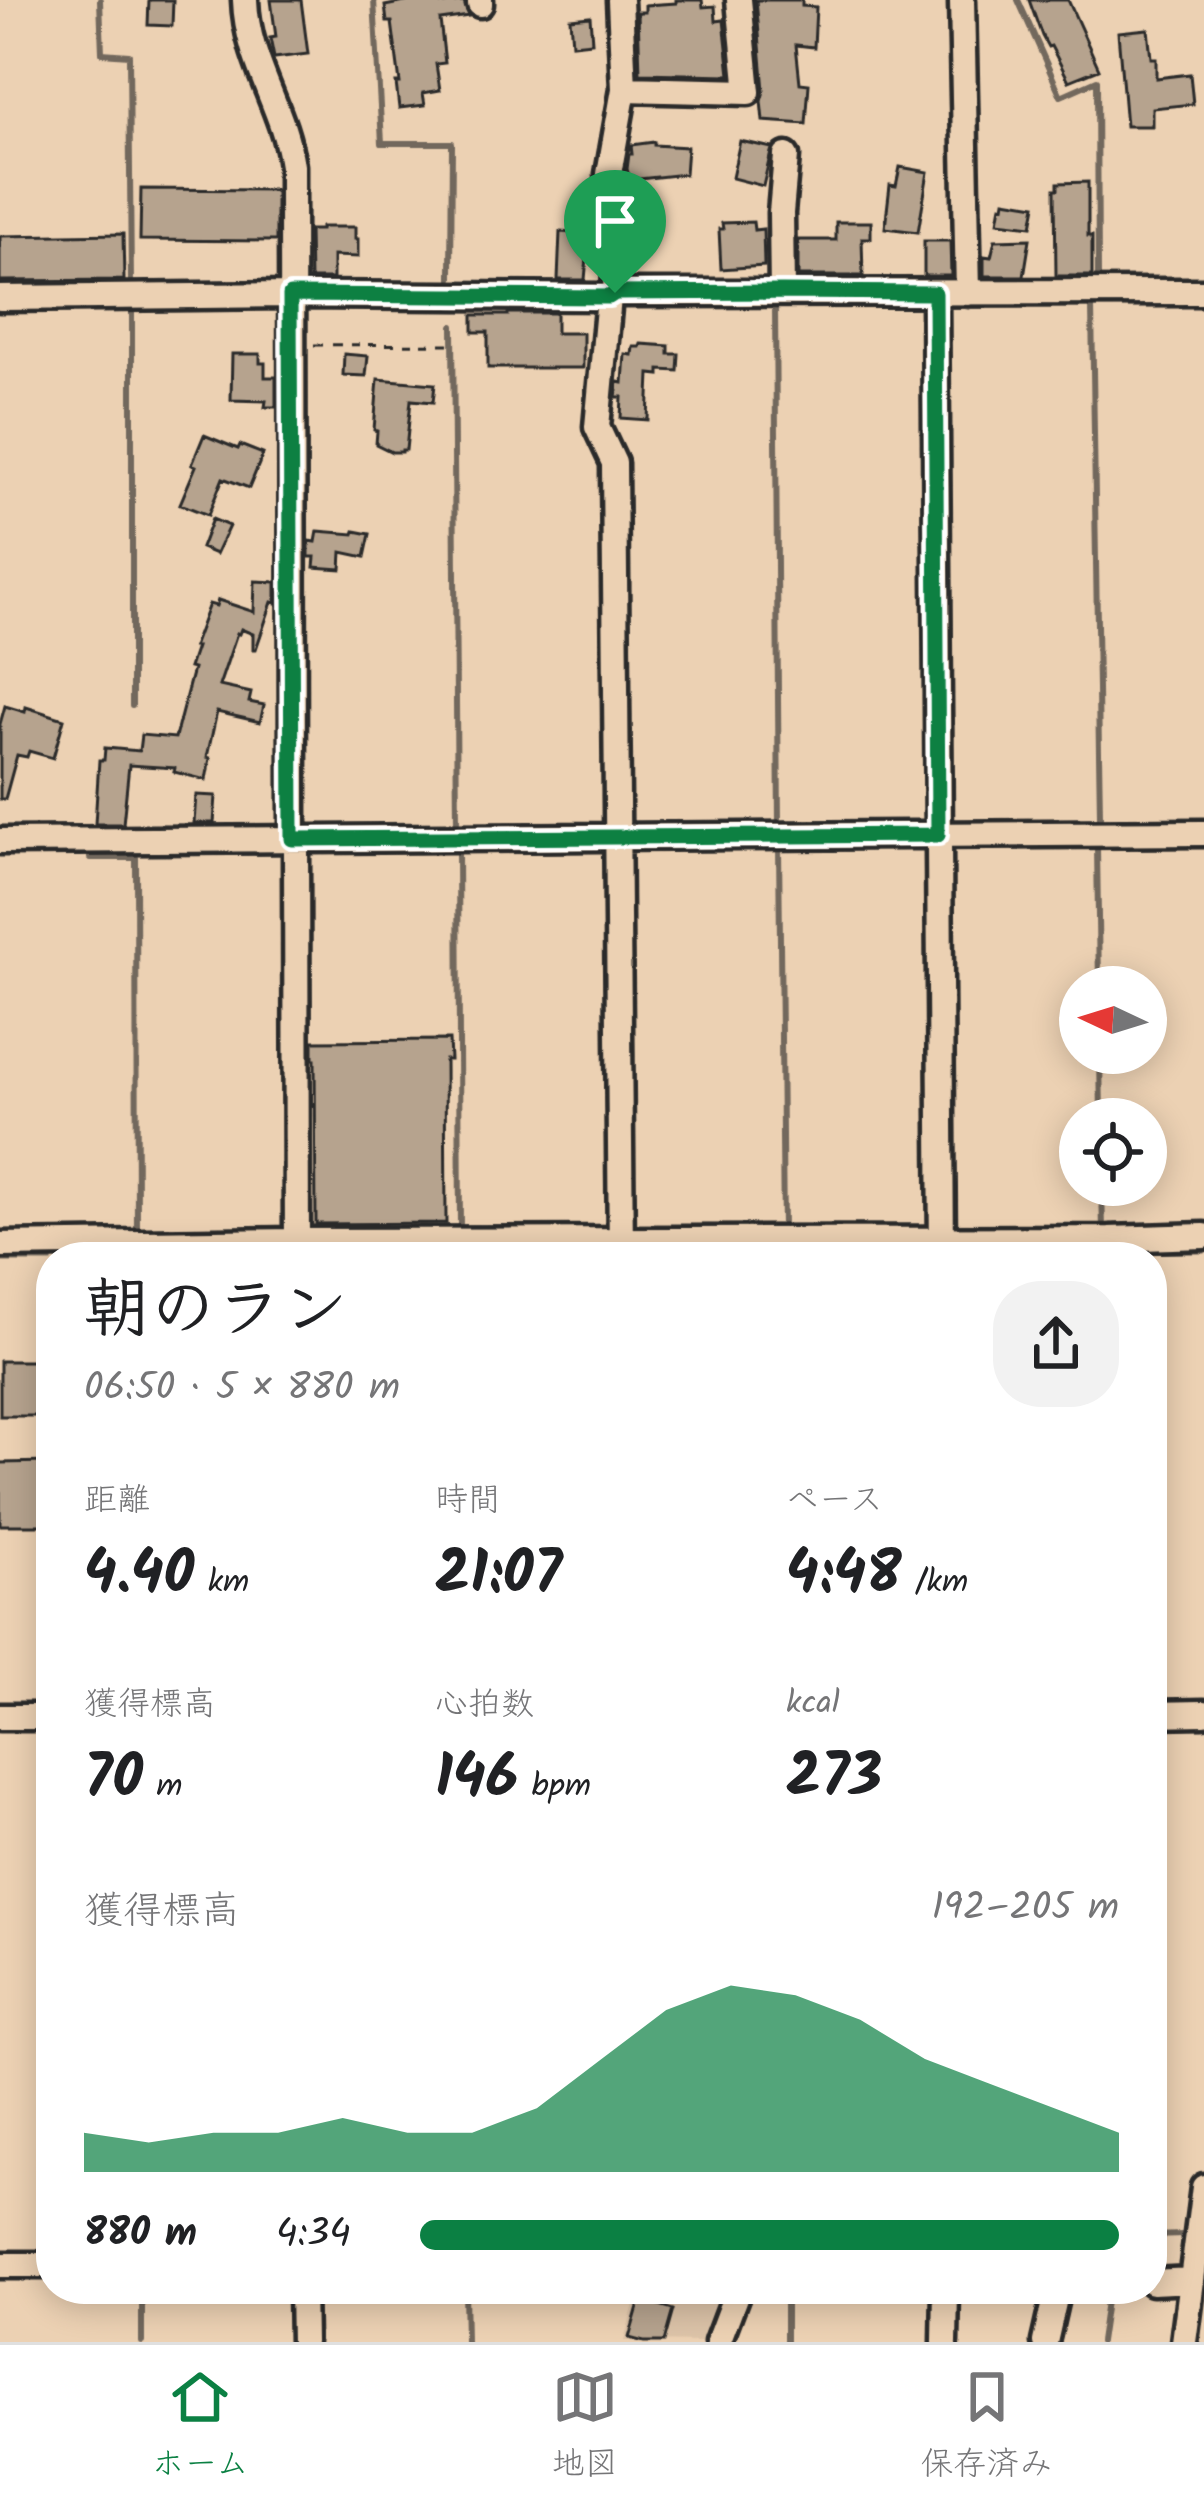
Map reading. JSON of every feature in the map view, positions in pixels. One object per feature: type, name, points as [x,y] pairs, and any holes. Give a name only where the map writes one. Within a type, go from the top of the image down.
[{"type":"street","points":[[245,0],[250,41],[288,141],[292,166],[296,1242]]},
{"type":"street","points":[[620,0],[624,89],[609,174],[619,196],[597,427],[614,463],[621,1242]]},
{"type":"street","points":[[624,89],[748,92],[739,0]]},
{"type":"street","points":[[962,0],[968,293]]},
{"type":"street","points":[[782,292],[786,156]]},
{"type":"street","points":[[0,298],[1204,292]]},
{"type":"street","points":[[935,293],[942,1242]]},
{"type":"street","points":[[0,841],[1204,833]]},
{"type":"street","points":[[1059,1242],[1204,1236]]},
{"type":"street","points":[[0,1245],[36,1245]]},
{"type":"street","points":[[1167,1714],[1204,1713]]},
{"type":"street","points":[[0,1717],[36,1717]]},
{"type":"street","points":[[1184,2342],[1196,2309],[1192,2279],[1204,2186]]},
{"type":"street","points":[[0,2265],[36,2265]]},
{"type":"street","points":[[1167,2281],[1192,2279]]},
{"type":"street","points":[[302,2304],[303,2342]]},
{"type":"street","points":[[718,2342],[732,2304]]},
{"type":"street","points":[[945,2342],[946,2304]]},
{"type":"street","points":[[1045,2342],[1054,2304]]},
{"type":"path","points":[[291,345],[450,344]]},
{"type":"shaded area","points":[[1167,1244],[1204,1244],[1204,1252],[1167,1252]]},
{"type":"shaded area","points":[[0,1251],[36,1251],[36,1261],[0,1261]]},
{"type":"shaded area","points":[[634,2304],[724,2304],[716,2342],[624,2341]]},
{"type":"building","points":[[149,0],[173,0],[172,26],[148,25]]},
{"type":"building","points":[[271,0],[301,0],[308,54],[274,58]]},
{"type":"building","points":[[415,0],[464,2],[469,16],[440,20],[445,63],[436,64],[440,90],[423,93],[425,105],[399,108],[392,22],[387,22],[385,6]]},
{"type":"building","points":[[702,0],[703,7],[715,6],[716,21],[724,20],[730,75],[640,73],[638,12],[645,12],[645,5]]},
{"type":"building","points":[[756,0],[802,0],[802,6],[816,7],[814,47],[796,45],[800,83],[809,84],[806,124],[763,121]]},
{"type":"building","points":[[1029,0],[1068,0],[1099,69],[1069,81],[1042,36]]},
{"type":"building","points":[[590,16],[592,42],[572,44],[570,18]]},
{"type":"building","points":[[1148,29],[1156,78],[1190,74],[1193,104],[1152,108],[1152,126],[1126,126],[1118,32]]},
{"type":"building","points":[[740,141],[772,148],[763,186],[732,178]]},
{"type":"building","points":[[654,142],[687,147],[685,174],[630,180],[631,145]]},
{"type":"building","points":[[900,167],[928,172],[918,232],[885,228],[890,185],[896,186]]},
{"type":"building","points":[[1088,182],[1092,276],[1056,276],[1055,189],[1058,183]]},
{"type":"building","points":[[141,189],[276,190],[276,241],[140,240]]},
{"type":"building","points":[[587,197],[602,197],[601,227],[586,227]]},
{"type":"building","points":[[1005,200],[1036,205],[1032,226],[998,222]]},
{"type":"building","points":[[753,222],[754,230],[763,229],[764,266],[721,269],[722,223]]},
{"type":"building","points":[[836,222],[871,222],[871,238],[862,238],[863,276],[798,276],[798,240],[836,240]]},
{"type":"building","points":[[355,227],[358,239],[358,257],[333,256],[333,279],[310,279],[309,230]]},
{"type":"building","points":[[560,232],[589,234],[585,280],[558,280]]},
{"type":"building","points":[[123,234],[124,280],[0,281],[0,236]]},
{"type":"building","points":[[1030,239],[1024,276],[984,276],[984,256],[991,257],[995,240]]},
{"type":"building","points":[[924,241],[950,241],[951,276],[924,276]]},
{"type":"building","points":[[556,313],[556,333],[583,333],[583,368],[488,368],[488,332],[473,332],[473,315]]},
{"type":"building","points":[[669,346],[669,354],[679,354],[678,371],[650,374],[648,420],[621,418],[622,397],[616,397],[618,382],[623,383],[625,354],[632,355],[633,347]]},
{"type":"building","points":[[232,354],[260,354],[265,377],[276,377],[276,407],[265,407],[266,401],[231,400]]},
{"type":"building","points":[[344,354],[368,356],[366,376],[343,375]]},
{"type":"building","points":[[378,379],[435,384],[433,402],[411,400],[406,450],[402,452],[376,444]]},
{"type":"building","points":[[204,435],[263,454],[249,488],[223,478],[208,515],[180,504]]},
{"type":"building","points":[[212,519],[229,526],[216,554],[201,548]]},
{"type":"building","points":[[318,531],[370,534],[365,557],[342,552],[341,569],[314,567],[309,541],[316,542]]},
{"type":"building","points":[[255,581],[276,582],[276,603],[272,602],[256,649],[253,634],[241,629],[237,633],[219,686],[251,693],[249,702],[264,705],[260,722],[217,712],[206,780],[174,772],[175,768],[129,765],[123,824],[95,824],[99,760],[104,760],[105,748],[139,751],[141,735],[175,738],[193,669],[189,668],[193,647],[209,604],[216,606],[218,600],[254,612]]},
{"type":"building","points":[[5,706],[64,719],[53,758],[29,751],[27,757],[17,755],[5,799],[0,799],[0,724]]},
{"type":"building","points":[[196,795],[216,796],[214,823],[194,823]]},
{"type":"building","points":[[449,1040],[450,1060],[445,1060],[446,1223],[316,1224],[313,1041]]},
{"type":"building","points":[[0,1361],[36,1361],[36,1416],[0,1416]]},
{"type":"building","points":[[36,1462],[36,1525],[0,1525],[0,1463]]},
{"type":"building","points":[[639,2304],[673,2310],[664,2342],[629,2338]]},
{"type":"waterway","points":[[100,0],[102,53],[129,55],[131,286]]},
{"type":"waterway","points":[[374,0],[382,143],[452,143],[451,278]]},
{"type":"waterway","points":[[1018,0],[1061,96],[1097,80],[1098,280]]},
{"type":"waterway","points":[[943,305],[1173,304]]},
{"type":"waterway","points":[[779,827],[775,306],[929,305]]},
{"type":"waterway","points":[[1092,306],[1100,817]]},
{"type":"waterway","points":[[132,308],[132,706]]},
{"type":"waterway","points":[[453,326],[457,827]]},
{"type":"waterway","points":[[779,846],[783,1232]]},
{"type":"waterway","points":[[1097,847],[1099,966]]},
{"type":"waterway","points":[[458,849],[460,1234]]},
{"type":"waterway","points":[[90,855],[136,858],[137,1237]]},
{"type":"waterway","points":[[1100,1074],[1101,1098]]},
{"type":"waterway","points":[[1102,1206],[1103,1231]]},
{"type":"waterway","points":[[1167,2236],[1184,2235]]},
{"type":"waterway","points":[[142,2304],[142,2342]]},
{"type":"waterway","points":[[465,2304],[466,2342]]},
{"type":"waterway","points":[[786,2304],[786,2342]]},
{"type":"waterway","points":[[1100,2342],[1106,2304]]},
{"type":"route","points":[[615,293],[935,293],[938,835],[292,839],[290,295],[609,297],[615,293]]}]
